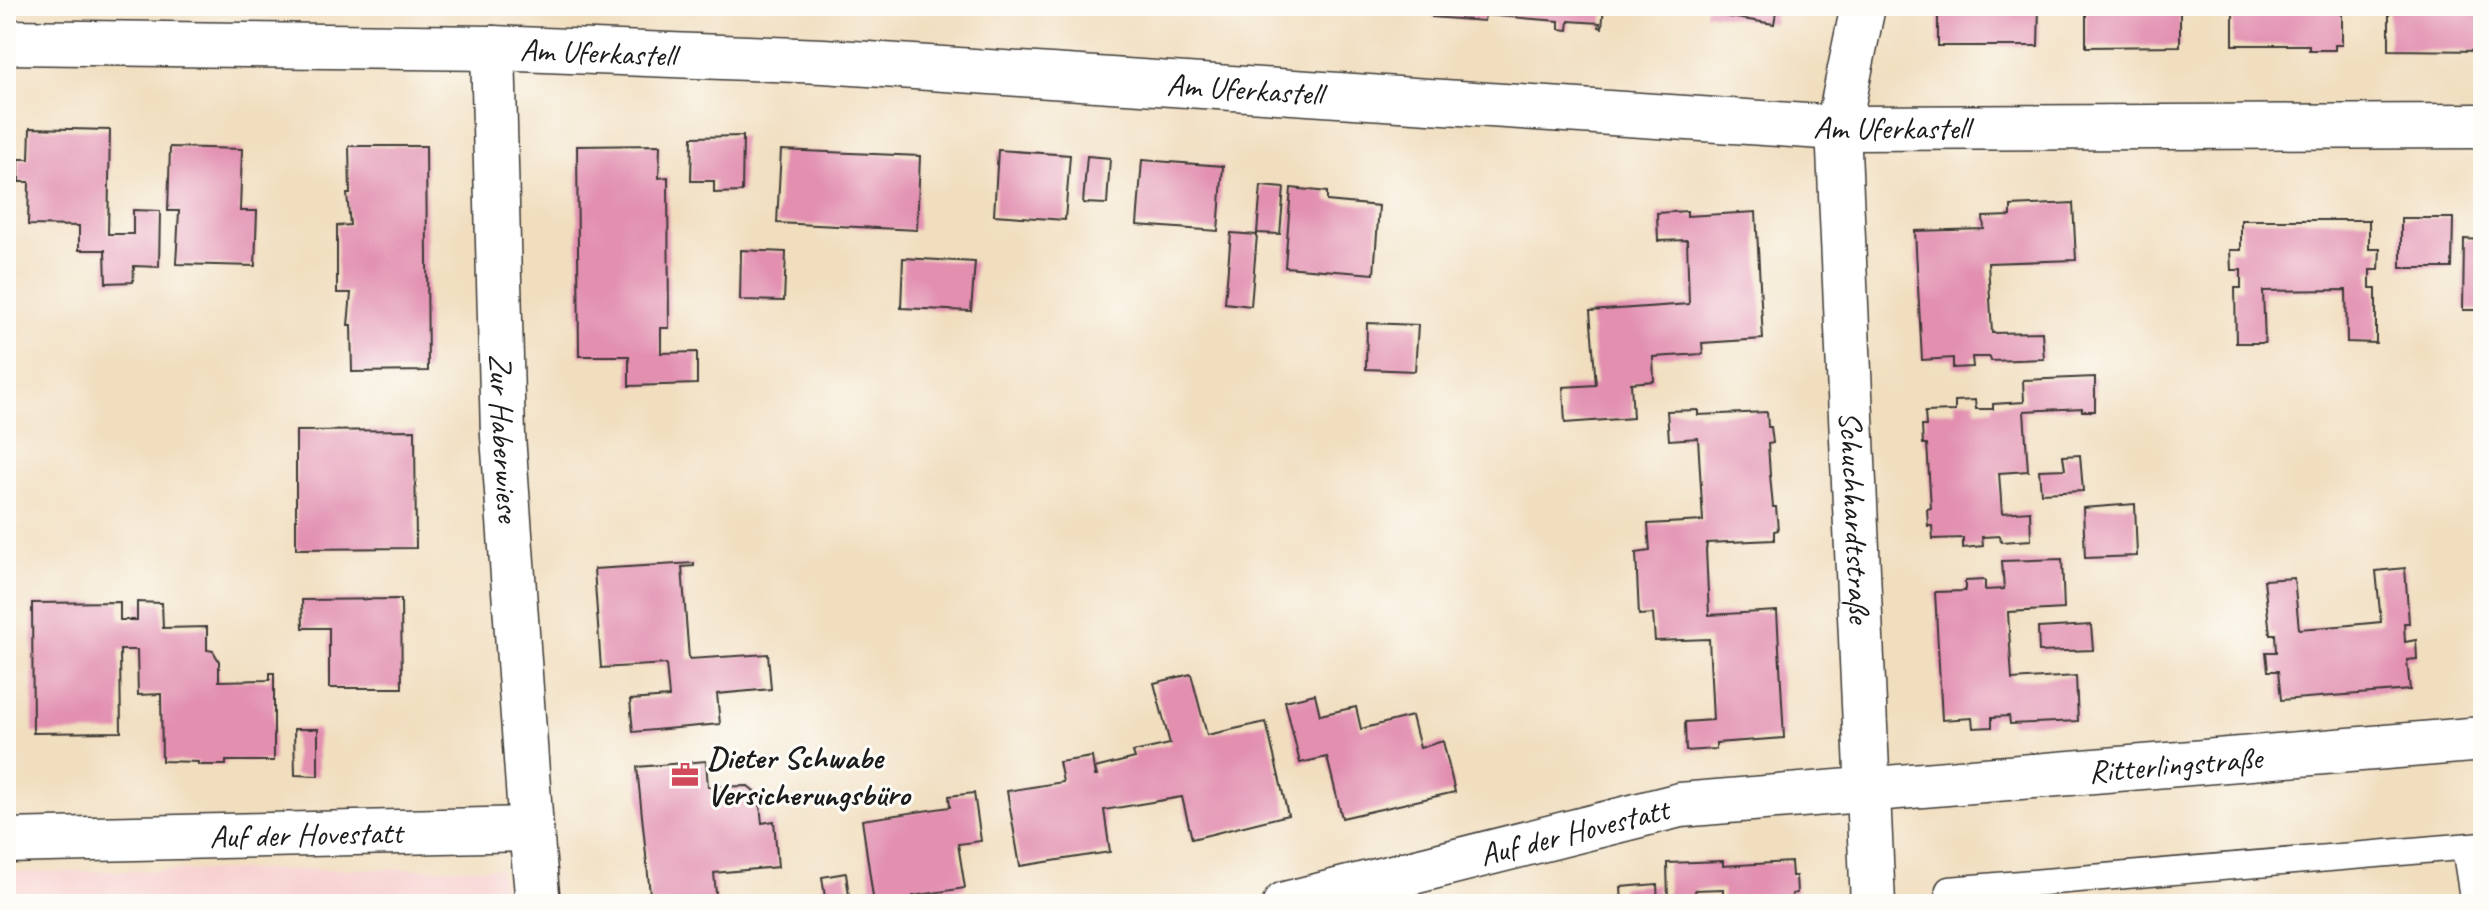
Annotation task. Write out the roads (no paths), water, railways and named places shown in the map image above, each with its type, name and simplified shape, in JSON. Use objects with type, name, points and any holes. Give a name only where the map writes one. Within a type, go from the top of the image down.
[{"type":"street","name":"Schuchhardtstraße","points":[[1863,6],[1838,128],[1873,904]]},
{"type":"street","name":"Am Uferkastell","points":[[6,42],[493,48],[823,61],[1838,128],[2483,126]]},
{"type":"street","name":"Zur Haberwiese","points":[[493,48],[503,436],[531,829]]},
{"type":"street","name":"Ritterlingstraße","points":[[1867,788],[2483,739]]},
{"type":"street","name":"Auf der Hovestatt","points":[[1285,904],[1680,805],[1867,788]]},
{"type":"street","name":"Auf der Hovestatt","points":[[6,841],[531,829]]},
{"type":"street","points":[[531,829],[538,904]]},
{"type":"lane","points":[[1950,904],[1949,890],[2474,846],[2474,904]]},
{"type":"place","name":"Dieter Schwabe Versicherungsbüro","points":[[685,775]]}]
